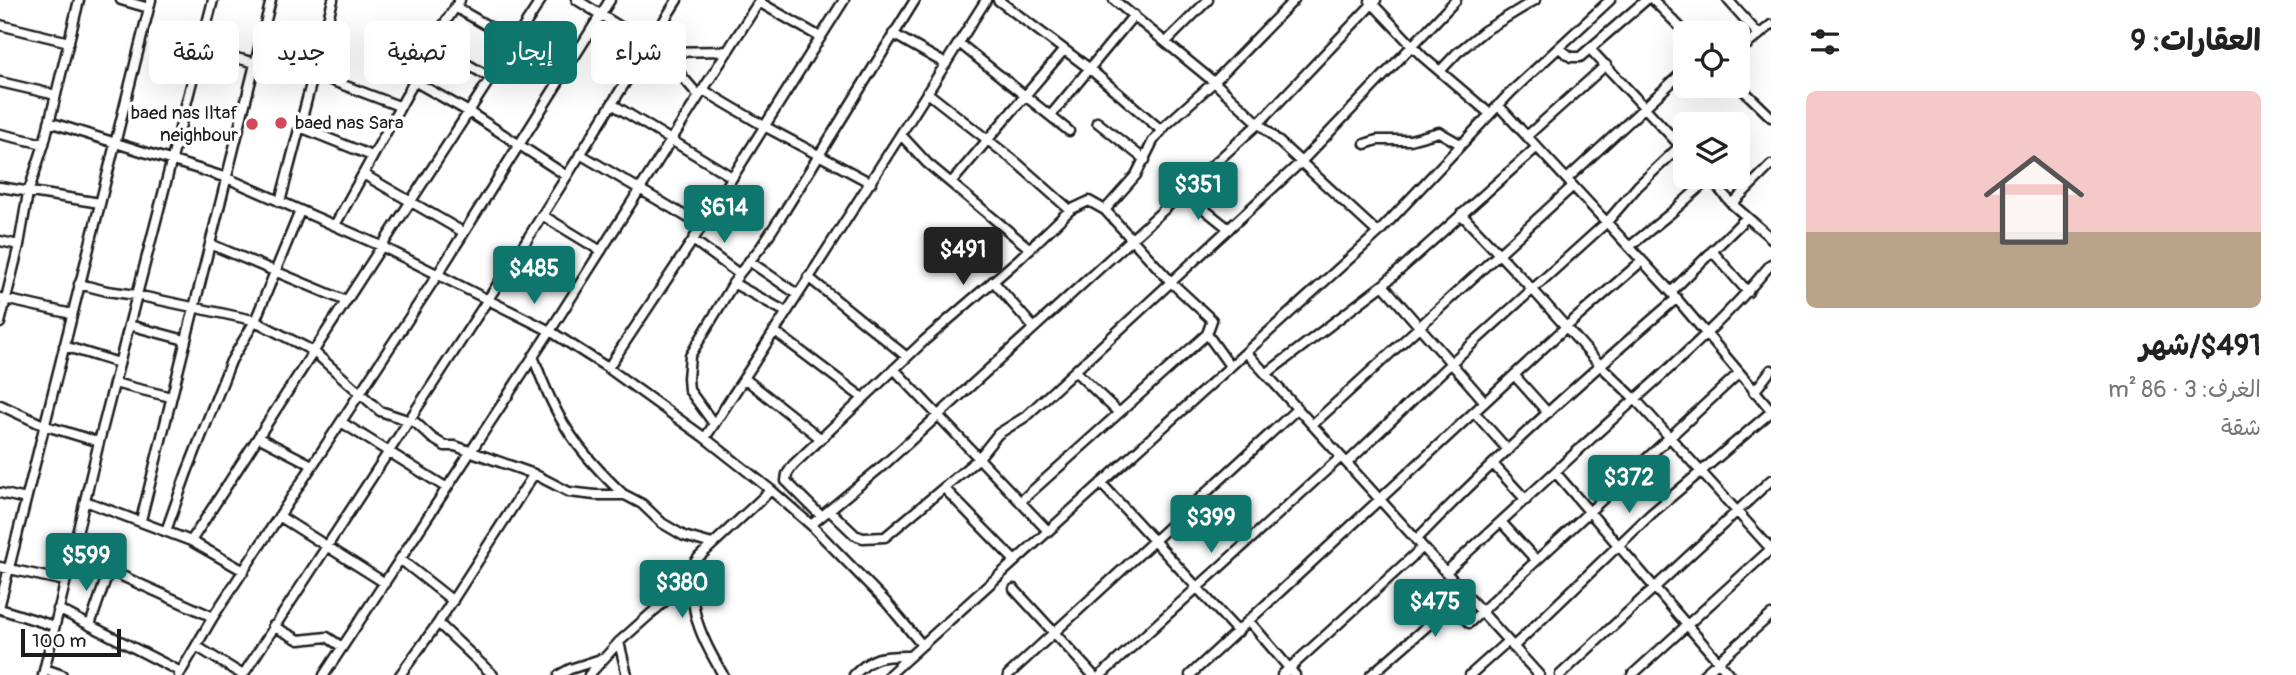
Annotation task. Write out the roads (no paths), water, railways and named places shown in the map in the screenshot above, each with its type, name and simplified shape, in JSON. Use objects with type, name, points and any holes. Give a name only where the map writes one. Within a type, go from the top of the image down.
[{"type":"street","points":[[0,323],[3,299],[19,245],[28,192],[44,144],[79,0]]},
{"type":"street","points":[[54,626],[0,606],[4,568],[26,499],[150,4],[121,0]]},
{"type":"street","points":[[207,21],[213,0]]},
{"type":"street","points":[[266,21],[271,0]]},
{"type":"street","points":[[328,21],[333,0]]},
{"type":"street","points":[[527,21],[541,0]]},
{"type":"street","points":[[577,0],[611,21]]},
{"type":"street","points":[[58,609],[180,673],[213,617],[438,274],[610,0]]},
{"type":"street","points":[[664,21],[677,0]]},
{"type":"street","points":[[608,368],[702,226],[844,0]]},
{"type":"street","points":[[714,424],[689,390],[690,356],[739,274],[784,212],[915,0]]},
{"type":"street","points":[[705,438],[929,94],[986,0]]},
{"type":"street","points":[[998,0],[1090,69],[1161,130]]},
{"type":"street","points":[[1114,0],[1214,82],[1378,233]]},
{"type":"street","points":[[1166,42],[1208,0]]},
{"type":"street","points":[[1105,210],[1136,175],[1161,130],[1214,82],[1294,0]]},
{"type":"street","points":[[829,510],[855,535],[863,538],[885,537],[978,459],[998,434],[1024,417],[1301,162],[1456,0]]},
{"type":"street","points":[[1440,71],[1484,31],[1535,0]]},
{"type":"street","points":[[889,675],[1378,233],[1498,105],[1610,0]]},
{"type":"street","points":[[1559,48],[1576,59],[1646,0]]},
{"type":"street","points":[[1653,0],[1674,21]]},
{"type":"street","points":[[1728,0],[1759,35]]},
{"type":"street","points":[[324,675],[550,331],[760,1],[820,37]]},
{"type":"street","points":[[811,525],[937,416],[1259,123],[1372,1],[1412,46],[1490,114]]},
{"type":"street","points":[[447,21],[458,4],[484,21]]},
{"type":"street","points":[[1051,116],[1133,15]]},
{"type":"street","points":[[0,25],[69,42]]},
{"type":"street","points":[[1750,42],[1771,25]]},
{"type":"street","points":[[893,34],[946,64]]},
{"type":"street","points":[[959,43],[1069,131]]},
{"type":"street","points":[[1590,48],[1673,137]]},
{"type":"street","points":[[686,52],[728,51]]},
{"type":"street","points":[[951,183],[1063,51]]},
{"type":"street","points":[[1527,136],[1606,65]]},
{"type":"street","points":[[141,520],[253,75]]},
{"type":"street","points":[[1312,425],[1498,252],[1673,81]]},
{"type":"street","points":[[0,82],[55,95]]},
{"type":"street","points":[[686,83],[871,183]]},
{"type":"street","points":[[62,675],[44,672],[54,626],[191,84]]},
{"type":"street","points":[[280,202],[311,84]]},
{"type":"street","points":[[341,84],[399,106]]},
{"type":"street","points":[[335,225],[412,84]]},
{"type":"street","points":[[419,84],[469,112],[567,176]]},
{"type":"street","points":[[191,541],[487,84]]},
{"type":"street","points":[[196,646],[243,675],[625,84]]},
{"type":"street","points":[[929,94],[1070,210]]},
{"type":"street","points":[[1750,97],[1771,117]]},
{"type":"street","points":[[612,104],[732,177]]},
{"type":"street","points":[[1471,675],[1511,644],[1651,514],[1771,411],[1674,295],[1498,105]]},
{"type":"street","points":[[49,122],[227,178],[381,246],[550,331],[608,368],[771,490],[811,525],[887,603],[922,645]]},
{"type":"street","points":[[1097,122],[1145,160]]},
{"type":"street","points":[[300,127],[372,156]]},
{"type":"street","points":[[1365,144],[1377,140],[1410,140],[1439,132],[1460,144]]},
{"type":"street","points":[[0,134],[44,144]]},
{"type":"street","points":[[902,136],[927,163],[1031,249]]},
{"type":"street","points":[[1266,374],[1383,285],[1537,147]]},
{"type":"street","points":[[580,154],[702,226]]},
{"type":"street","points":[[1101,675],[1533,290],[1607,222],[1638,186],[1673,156]]},
{"type":"street","points":[[1732,204],[1771,165]]},
{"type":"street","points":[[362,174],[463,232]]},
{"type":"street","points":[[0,187],[100,203]]},
{"type":"street","points":[[1629,247],[1695,189]]},
{"type":"street","points":[[1719,189],[1732,204],[1771,238]]},
{"type":"street","points":[[1184,193],[1229,229]]},
{"type":"street","points":[[821,516],[786,479],[793,465],[907,357],[1031,249],[1070,210],[1089,201],[1105,210],[1172,283],[1212,320],[1207,334],[1021,501]]},
{"type":"street","points":[[166,530],[231,361],[255,321],[300,211]]},
{"type":"street","points":[[1461,214],[1771,549],[1632,675]]},
{"type":"street","points":[[542,215],[601,251]]},
{"type":"street","points":[[1416,540],[1674,295],[1712,251],[1747,217]]},
{"type":"street","points":[[693,240],[739,274]]},
{"type":"street","points":[[0,241],[19,245]]},
{"type":"street","points":[[210,244],[346,300]]},
{"type":"street","points":[[1712,251],[1748,292]]},
{"type":"street","points":[[749,261],[797,293]]},
{"type":"street","points":[[1190,675],[1566,327],[1642,261]]},
{"type":"street","points":[[1446,572],[1706,336],[1771,264]]},
{"type":"street","points":[[808,277],[907,357]]},
{"type":"street","points":[[993,281],[1034,328]]},
{"type":"street","points":[[79,284],[255,321],[313,351],[380,411],[416,424],[445,446],[455,446],[534,474],[569,492],[625,495]]},
{"type":"street","points":[[733,284],[786,312]]},
{"type":"street","points":[[1383,285],[1485,402]]},
{"type":"street","points":[[3,299],[72,314]]},
{"type":"street","points":[[129,325],[185,340]]},
{"type":"street","points":[[774,331],[863,398]]},
{"type":"street","points":[[1207,334],[1230,366]]},
{"type":"street","points":[[64,346],[119,363]]},
{"type":"street","points":[[1246,352],[1539,675]]},
{"type":"street","points":[[533,356],[548,397],[563,425],[585,454],[625,495],[642,504],[662,523],[684,536],[712,544]]},
{"type":"street","points":[[894,369],[1048,531]]},
{"type":"street","points":[[1754,392],[1771,370]]},
{"type":"street","points":[[1075,371],[1119,413]]},
{"type":"street","points":[[1371,675],[1449,607],[1454,607],[1469,623],[1738,374]]},
{"type":"street","points":[[1514,375],[1548,413]]},
{"type":"street","points":[[744,379],[820,438]]},
{"type":"street","points":[[114,383],[171,397]]},
{"type":"street","points":[[0,405],[43,425],[99,442]]},
{"type":"street","points":[[1008,675],[1297,408]]},
{"type":"street","points":[[1474,412],[1508,450]]},
{"type":"street","points":[[341,422],[447,488]]},
{"type":"street","points":[[258,437],[313,465]]},
{"type":"street","points":[[1493,464],[1526,499]]},
{"type":"street","points":[[1555,472],[1730,675]]},
{"type":"street","points":[[400,675],[453,601],[534,474]]},
{"type":"street","points":[[1559,675],[1771,480]]},
{"type":"street","points":[[1101,483],[1238,632]]},
{"type":"street","points":[[944,488],[1015,561]]},
{"type":"street","points":[[589,675],[619,642],[664,602],[699,557],[771,490]]},
{"type":"street","points":[[0,493],[26,499]]},
{"type":"street","points":[[85,501],[191,541],[244,571]]},
{"type":"street","points":[[279,516],[385,583]]},
{"type":"street","points":[[1502,523],[1536,560]]},
{"type":"street","points":[[1249,621],[1289,673],[1423,547]]},
{"type":"street","points":[[73,554],[213,617]]},
{"type":"street","points":[[699,557],[692,579],[691,601],[703,636],[723,675]]},
{"type":"street","points":[[400,559],[453,601]]},
{"type":"street","points":[[4,568],[65,581]]},
{"type":"street","points":[[90,625],[109,570]]},
{"type":"street","points":[[1014,589],[1093,675]]},
{"type":"street","points":[[1703,675],[1771,615]]},
{"type":"street","points":[[438,623],[494,675]]},
{"type":"street","points":[[273,626],[299,640],[327,637],[342,647]]},
{"type":"street","points":[[619,642],[627,675]]},
{"type":"street","points":[[854,675],[864,665],[880,656],[910,656]]},
{"type":"street","points":[[559,675],[604,658]]},
{"type":"place","name":"baed nas Sara","points":[[281,123]]},
{"type":"place","name":"baed nas Iltaf neighbour","points":[[252,124]]}]
